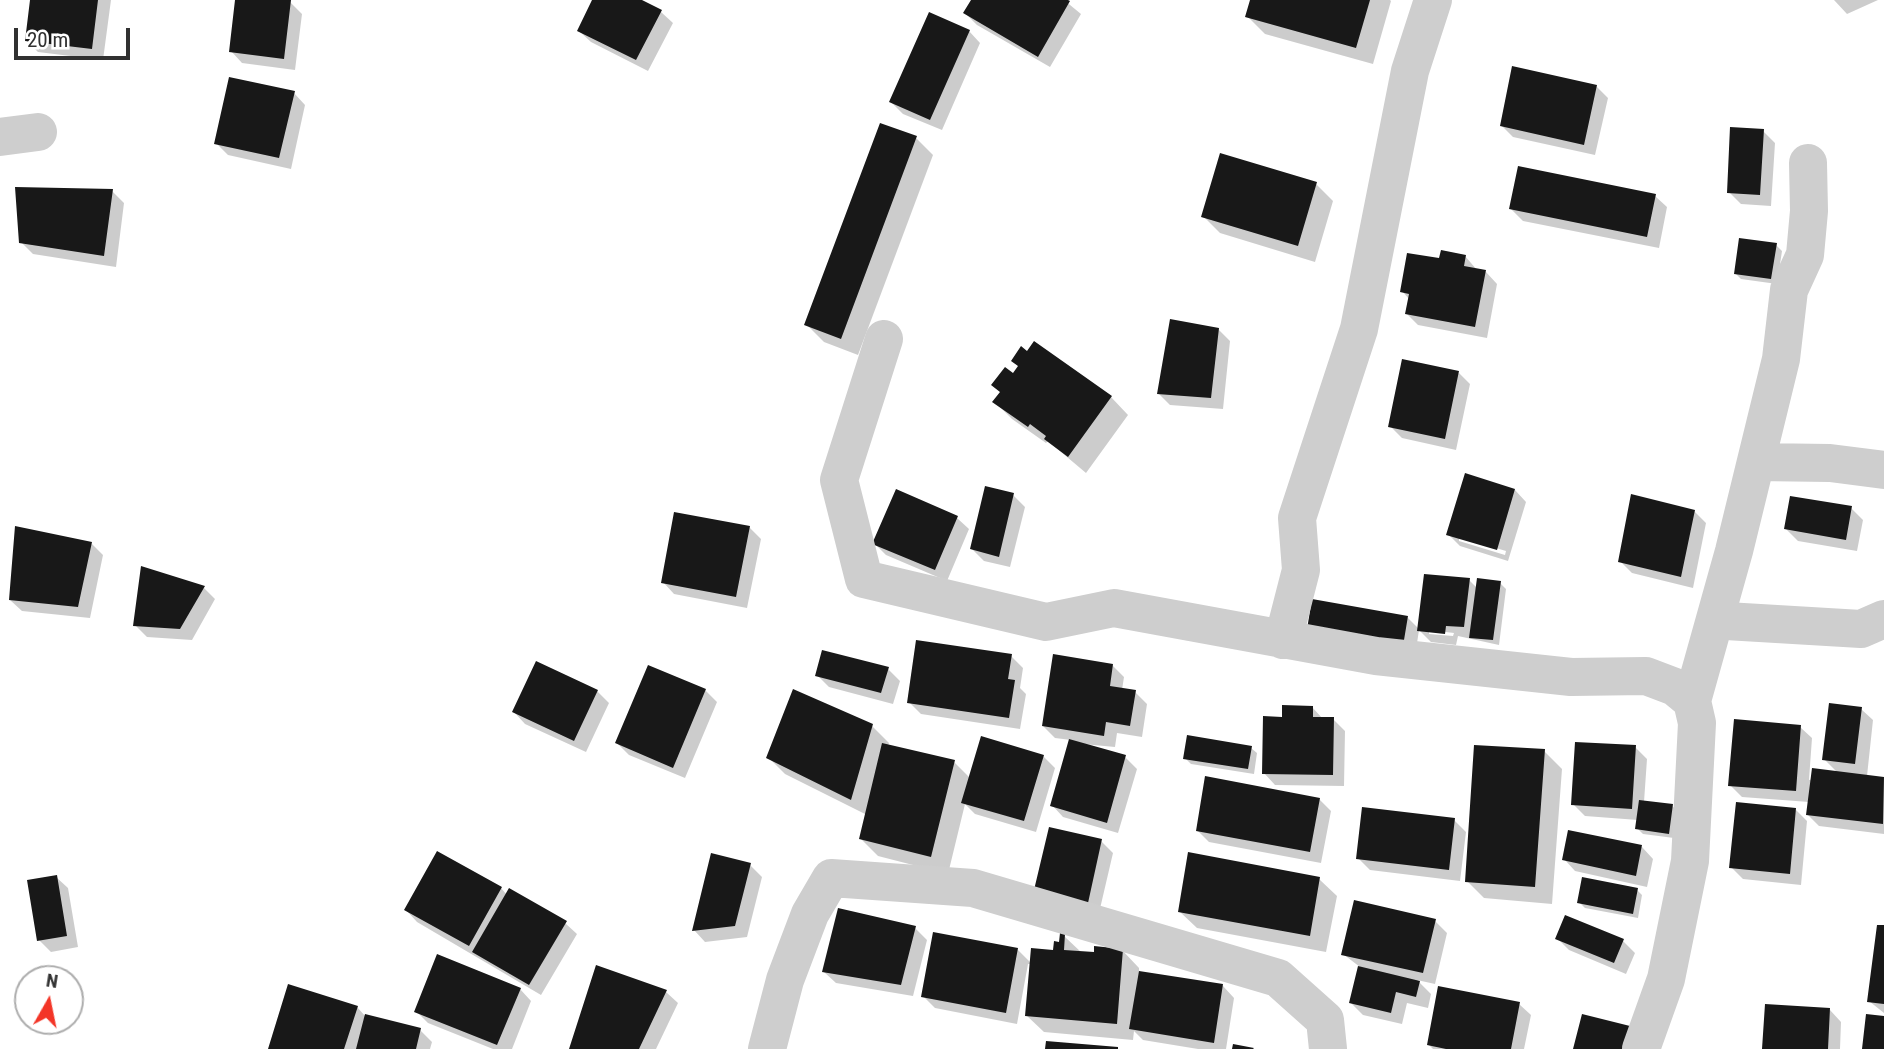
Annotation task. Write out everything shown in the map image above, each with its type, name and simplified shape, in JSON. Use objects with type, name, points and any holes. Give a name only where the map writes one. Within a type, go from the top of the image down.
[{"type":"street","points":[[1283,640],[1301,570],[1297,518],[1359,329],[1410,71],[1433,0]]},
{"type":"street","points":[[0,137],[38,132]]},
{"type":"street","points":[[1641,1049],[1666,979],[1690,861],[1697,723],[1692,701],[1781,359],[1789,290],[1805,255],[1809,211],[1808,163]]},
{"type":"street","points":[[884,339],[839,480],[864,579],[1046,622],[1114,608],[1376,656],[1571,677],[1646,676],[1675,687],[1692,701]]},
{"type":"street","points":[[1756,462],[1830,463],[1884,470]]},
{"type":"street","points":[[1726,621],[1861,629],[1884,619]]},
{"type":"street","points":[[766,1049],[785,980],[810,914],[831,878],[973,888],[1278,978],[1325,1020],[1328,1049]]},
{"type":"building","points":[[30,0],[98,0],[92,49],[25,41]]},
{"type":"building","points":[[235,0],[291,0],[284,59],[229,52]]},
{"type":"building","points":[[592,0],[642,0],[662,10],[636,60],[577,31]]},
{"type":"building","points":[[971,0],[1070,1],[1038,57],[963,13]]},
{"type":"building","points":[[1250,0],[1370,0],[1356,48],[1245,17]]},
{"type":"building","points":[[929,12],[970,30],[930,120],[889,102]]},
{"type":"building","points":[[1512,66],[1597,85],[1584,145],[1500,126]]},
{"type":"building","points":[[229,77],[295,91],[279,158],[214,144]]},
{"type":"building","points":[[880,123],[917,136],[841,339],[804,325]]},
{"type":"building","points":[[1730,127],[1764,129],[1760,195],[1727,193]]},
{"type":"building","points":[[1220,153],[1317,182],[1298,246],[1201,217]]},
{"type":"building","points":[[1518,166],[1656,194],[1647,237],[1509,209]]},
{"type":"building","points":[[15,187],[113,189],[104,256],[19,243]]},
{"type":"building","points":[[1739,238],[1777,243],[1771,279],[1734,274]]},
{"type":"building","points":[[1441,250],[1466,255],[1464,266],[1486,270],[1475,327],[1405,314],[1409,294],[1400,292],[1407,253],[1439,258]]},
{"type":"building","points":[[1170,319],[1219,328],[1211,398],[1157,394]]},
{"type":"building","points":[[1034,341],[1112,396],[1068,457],[1044,439],[1046,436],[1030,424],[1028,427],[992,402],[1000,392],[991,385],[1005,367],[1013,373],[1018,366],[1011,361],[1021,346],[1027,351]]},
{"type":"building","points":[[1402,359],[1459,371],[1445,439],[1388,427]]},
{"type":"building","points":[[1465,473],[1515,489],[1497,550],[1446,535]]},
{"type":"building","points":[[985,486],[1014,493],[999,557],[970,549]]},
{"type":"building","points":[[896,489],[958,516],[935,570],[872,544]]},
{"type":"building","points":[[1631,494],[1695,510],[1681,577],[1618,562]]},
{"type":"building","points":[[1790,496],[1852,506],[1846,540],[1784,529]]},
{"type":"building","points":[[674,512],[750,526],[736,597],[661,583]]},
{"type":"building","points":[[15,526],[92,542],[78,607],[9,600]]},
{"type":"building","points":[[141,566],[205,586],[180,629],[133,626]]},
{"type":"building","points":[[1424,574],[1470,578],[1464,627],[1446,626],[1445,634],[1417,631]]},
{"type":"building","points":[[1477,578],[1501,581],[1493,640],[1469,638]]},
{"type":"building","points":[[1312,599],[1408,616],[1402,652],[1306,635]]},
{"type":"building","points":[[916,640],[1012,654],[1008,679],[1015,680],[1009,718],[907,703]]},
{"type":"building","points":[[822,650],[889,667],[881,693],[815,676]]},
{"type":"building","points":[[1053,654],[1113,664],[1110,686],[1136,690],[1130,726],[1106,722],[1104,736],[1042,726]]},
{"type":"building","points":[[536,661],[598,690],[574,741],[512,712]]},
{"type":"building","points":[[648,665],[706,689],[673,768],[615,743]]},
{"type":"building","points":[[793,689],[873,724],[851,800],[766,758]]},
{"type":"building","points":[[1829,703],[1862,707],[1855,764],[1822,760]]},
{"type":"building","points":[[1282,705],[1313,706],[1313,717],[1334,717],[1333,775],[1262,774],[1263,716],[1282,717]]},
{"type":"building","points":[[1734,719],[1801,725],[1796,791],[1728,786]]},
{"type":"building","points":[[1187,735],[1252,746],[1248,769],[1183,759]]},
{"type":"building","points":[[981,736],[1044,755],[1024,821],[961,803]]},
{"type":"building","points":[[1069,739],[1126,755],[1107,823],[1050,806]]},
{"type":"building","points":[[1575,742],[1636,745],[1632,809],[1571,805]]},
{"type":"building","points":[[882,743],[955,760],[931,857],[859,839]]},
{"type":"building","points":[[1474,745],[1545,749],[1535,887],[1465,882]]},
{"type":"building","points":[[1812,768],[1884,777],[1883,824],[1806,815]]},
{"type":"building","points":[[1205,776],[1320,798],[1310,852],[1196,831]]},
{"type":"building","points":[[1639,800],[1673,804],[1669,834],[1635,829]]},
{"type":"building","points":[[1736,802],[1796,808],[1790,874],[1729,868]]},
{"type":"building","points":[[1362,807],[1455,818],[1449,870],[1356,859]]},
{"type":"building","points":[[1049,827],[1102,839],[1088,903],[1034,890]]},
{"type":"building","points":[[1568,830],[1642,845],[1636,876],[1562,860]]},
{"type":"building","points":[[437,851],[502,887],[469,946],[404,910]]},
{"type":"building","points":[[1188,852],[1320,877],[1310,936],[1178,912]]},
{"type":"building","points":[[711,853],[751,863],[735,926],[692,931]]},
{"type":"building","points":[[57,875],[67,936],[37,941],[27,880]]},
{"type":"building","points":[[1582,877],[1638,888],[1633,914],[1577,903]]},
{"type":"building","points":[[509,888],[567,921],[529,985],[472,952]]},
{"type":"building","points":[[1354,900],[1436,919],[1423,973],[1341,955]]},
{"type":"building","points":[[838,908],[916,926],[901,985],[822,972]]},
{"type":"building","points":[[1565,915],[1624,939],[1614,963],[1555,939]]},
{"type":"building","points":[[1877,925],[1884,925],[1884,1004],[1867,1002]]},
{"type":"building","points":[[933,932],[1018,948],[1006,1013],[921,997]]},
{"type":"building","points":[[1060,933],[1065,934],[1064,950],[1094,952],[1094,946],[1123,949],[1117,1024],[1025,1016],[1031,948],[1053,950],[1054,941],[1059,942]]},
{"type":"building","points":[[437,954],[521,988],[497,1045],[414,1012]]},
{"type":"building","points":[[596,965],[667,990],[639,1049],[569,1049]]},
{"type":"building","points":[[1358,966],[1420,981],[1416,997],[1396,992],[1391,1013],[1349,1003]]},
{"type":"building","points":[[1139,971],[1223,984],[1214,1043],[1129,1029]]},
{"type":"building","points":[[288,984],[358,1006],[344,1049],[268,1049]]},
{"type":"building","points":[[1438,986],[1520,1002],[1511,1049],[1446,1049],[1427,1045]]},
{"type":"building","points":[[1765,1004],[1830,1008],[1828,1049],[1762,1049]]},
{"type":"building","points":[[365,1014],[421,1028],[416,1049],[356,1049]]},
{"type":"building","points":[[1582,1014],[1634,1027],[1629,1049],[1573,1049]]},
{"type":"building","points":[[1866,1014],[1884,1016],[1884,1049],[1862,1049]]},
{"type":"building","points":[[1046,1041],[1118,1047],[1118,1049],[1045,1049]]},
{"type":"building","points":[[1233,1044],[1254,1048],[1232,1049]]}]
